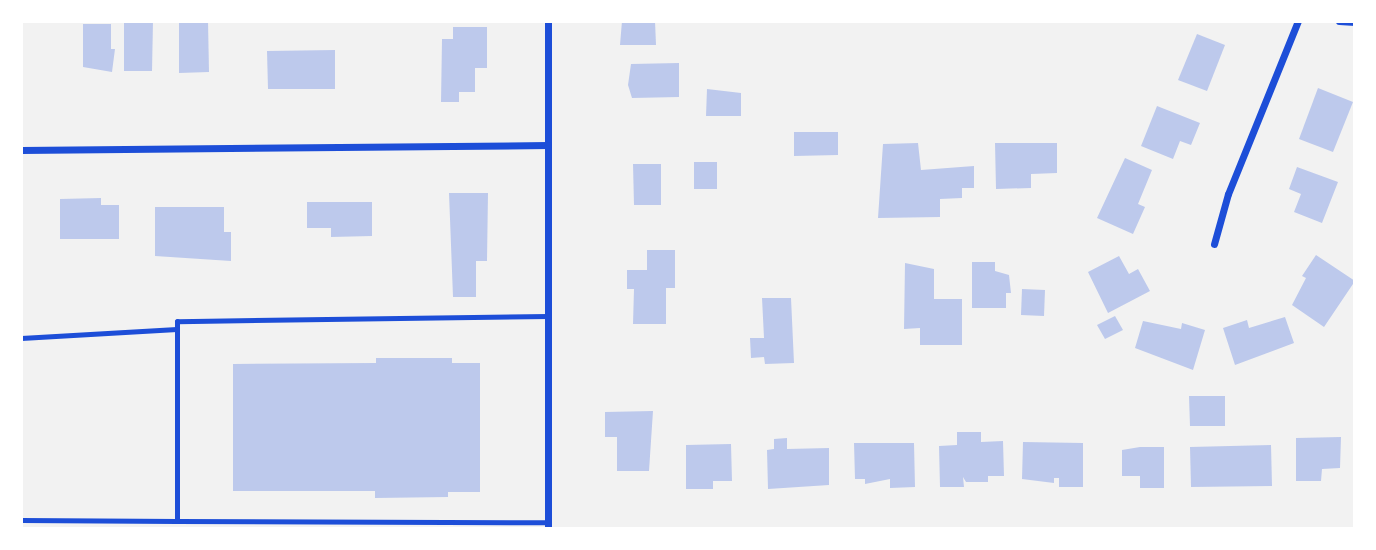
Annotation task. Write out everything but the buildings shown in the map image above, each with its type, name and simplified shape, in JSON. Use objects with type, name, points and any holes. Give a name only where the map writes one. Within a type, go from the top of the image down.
[{"type":"street","points":[[548,21],[548,526]]},
{"type":"street","points":[[1214,244],[1228,194],[1297,21]]},
{"type":"street","points":[[1339,21],[1355,22]]},
{"type":"street","points":[[21,150],[548,145]]},
{"type":"lane","points":[[177,521],[177,321],[548,316]]},
{"type":"lane","points":[[21,338],[177,329]]},
{"type":"lane","points":[[21,520],[548,526]]}]
